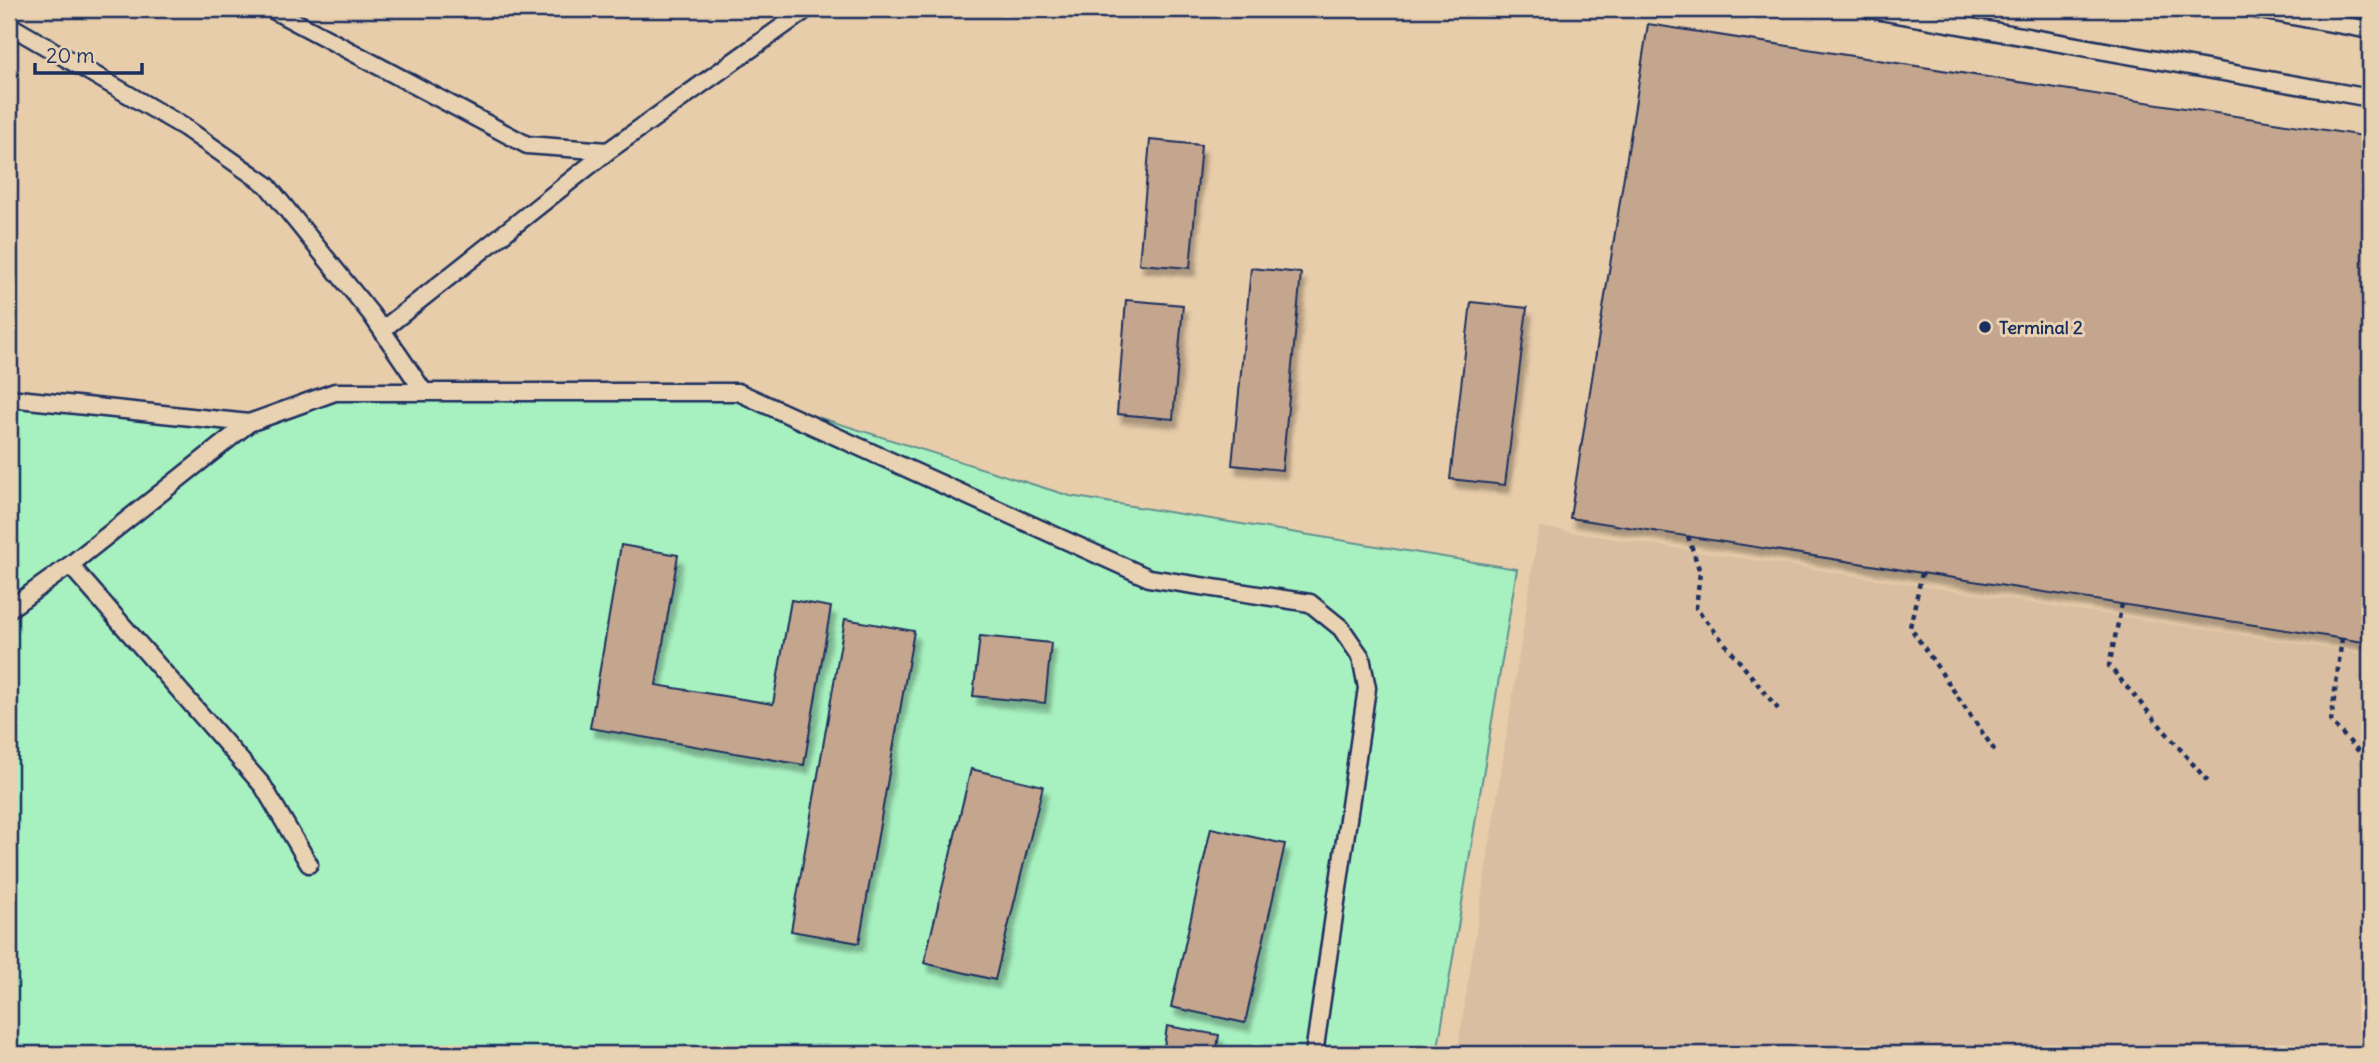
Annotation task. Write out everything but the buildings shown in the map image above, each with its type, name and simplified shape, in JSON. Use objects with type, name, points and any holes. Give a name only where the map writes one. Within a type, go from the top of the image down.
[{"type":"lane","points":[[271,9],[527,145],[608,151]]},
{"type":"lane","points":[[382,330],[608,151],[807,9]]},
{"type":"lane","points":[[1869,9],[2370,98]]},
{"type":"lane","points":[[2255,9],[2370,30]]},
{"type":"lane","points":[[9,25],[184,127],[267,185],[382,330],[424,392]]},
{"type":"lane","points":[[9,610],[249,423],[335,392],[738,392],[1149,578],[1310,603],[1340,628],[1361,657],[1367,688],[1314,1054]]},
{"type":"lane","points":[[9,398],[249,423]]},
{"type":"lane","points":[[70,565],[263,786],[309,864]]},
{"type":"path","points":[[1688,536],[1700,572],[1696,608],[1778,709]]},
{"type":"path","points":[[1922,573],[1910,627],[1994,751]]},
{"type":"path","points":[[2122,604],[2109,666],[2210,784]]},
{"type":"path","points":[[2342,638],[2331,722],[2370,763]]},
{"type":"shaded area","points":[[1539,527],[2370,655],[2370,1054],[1457,1054]]},
{"type":"green space","points":[[335,392],[738,392],[1070,496],[1517,569],[1437,1054],[9,1054],[9,398],[249,423]]},
{"type":"place","name":"Terminal 2","points":[[1985,327]]}]
